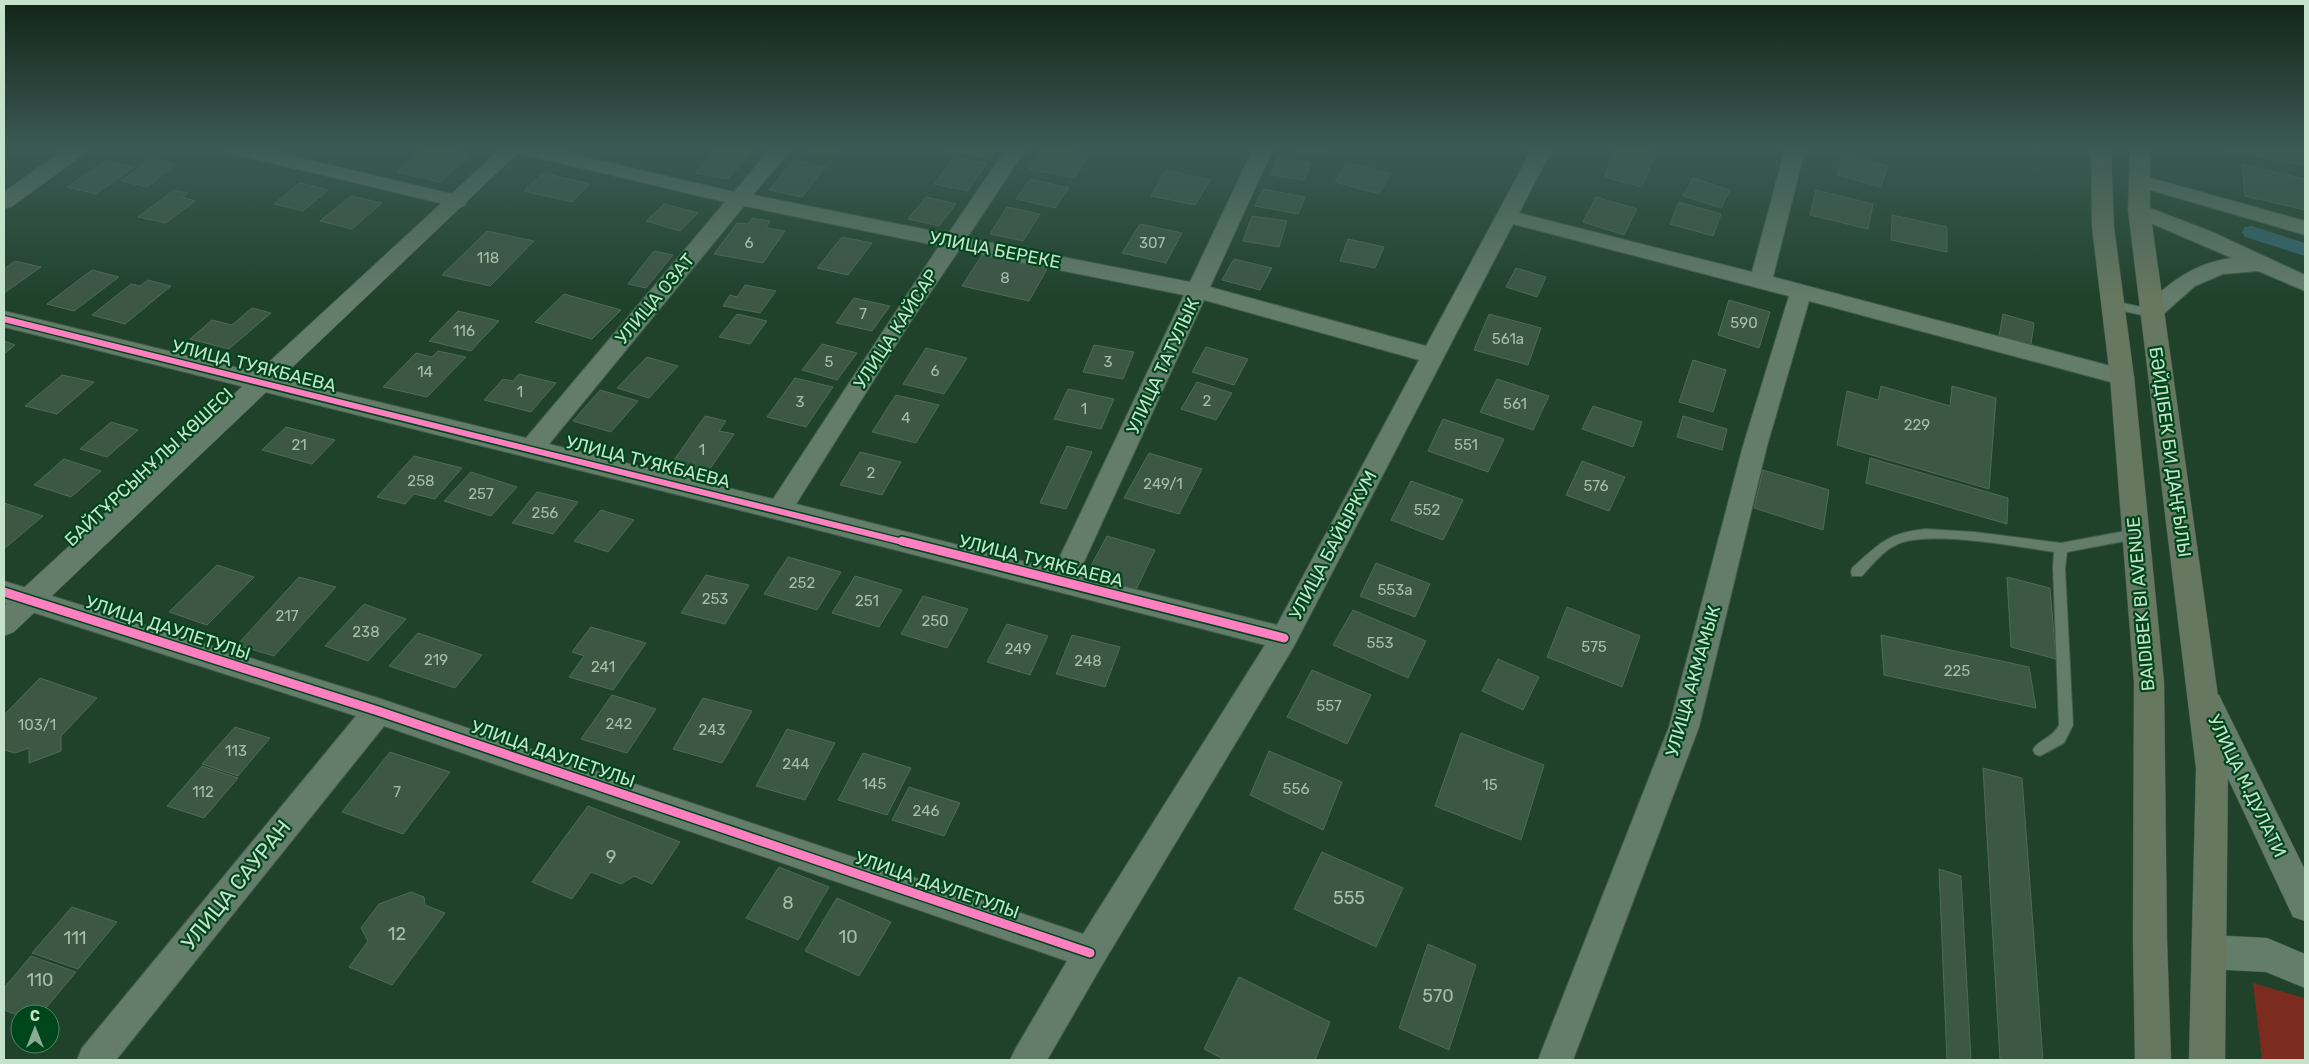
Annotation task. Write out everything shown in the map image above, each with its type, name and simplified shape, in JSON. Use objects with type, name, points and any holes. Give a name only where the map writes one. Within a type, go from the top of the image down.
[{"type":"main road","name":"БАЙТҰРСЫНҰЛЫ КӨШЕСІ","points":[[4,624],[16,596],[262,383],[459,199]]},
{"type":"main road","name":"BAIDIBEK BI AVENUE","points":[[2102,199],[2103,227],[2122,377],[2149,682],[2150,940],[2153,1060]]},
{"type":"main road","name":"БӘЙДІБЕК БИ ДАҢҒЫЛЫ","points":[[2139,199],[2138,210],[2151,312],[2212,768],[2209,952]]},
{"type":"main road","name":"УЛИЦА М.ДУЛАТИ","points":[[2202,694],[2305,906]]},
{"type":"main road","points":[[2207,1060],[2209,952],[2267,955],[2305,971]]},
{"type":"street","points":[[447,199],[457,201]]},
{"type":"street","name":"УЛИЦА БЕРЕКЕ","points":[[739,199],[1198,291],[1433,356]]},
{"type":"street","name":"УЛИЦА ОЗАТ","points":[[530,450],[739,199]]},
{"type":"street","name":"УЛИЦА КАЙСАР","points":[[779,510],[904,316],[983,199]]},
{"type":"street","name":"УЛИЦА ТАТУЛЫК","points":[[1061,582],[1240,199]]},
{"type":"street","name":"УЛИЦА БАЙЫРКУМ","points":[[1028,1060],[1090,953],[1284,638],[1516,199]]},
{"type":"street","points":[[1761,281],[1782,199]]},
{"type":"street","points":[[2202,199],[2305,228]]},
{"type":"street","points":[[2138,210],[2305,284]]},
{"type":"street","points":[[1507,216],[2122,377]]},
{"type":"street","points":[[2151,312],[2179,286],[2208,269],[2229,264],[2263,264]]},
{"type":"street","name":"УЛИЦА АКМАМЫК","points":[[1556,1060],[1684,728],[1756,446],[1801,292]]},
{"type":"street","name":"УЛИЦА ТУЯКБАЕВА","points":[[4,318],[530,450],[779,510],[1284,638]]},
{"type":"street","name":"УЛИЦА ДАУЛЕТУЛЫ","points":[[16,596],[378,711],[1090,953]]},
{"type":"street","name":"УЛИЦА САУРАН","points":[[94,1060],[378,711]]},
{"type":"lane","points":[[2113,305],[2151,312]]},
{"type":"lane","points":[[1856,572],[1892,541],[1909,536],[1946,535],[2061,548],[2136,534]]},
{"type":"lane","points":[[2040,750],[2059,739],[2066,725],[2059,568],[2061,548]]},
{"type":"shaded area","points":[[2253,983],[2304,998],[2305,1060],[2262,1060]]},
{"type":"building","points":[[162,199],[187,199],[195,201],[166,223],[138,217]]},
{"type":"building","points":[[281,199],[318,199],[303,211],[274,204]]},
{"type":"building","points":[[348,199],[363,199],[382,203],[352,229],[320,221]]},
{"type":"building","points":[[557,199],[575,199],[572,202]]},
{"type":"building","points":[[925,199],[956,204],[939,226],[908,219]]},
{"type":"building","points":[[1016,199],[1062,199],[1055,208]]},
{"type":"building","points":[[1164,199],[1199,199],[1195,205]]},
{"type":"building","points":[[1258,199],[1304,199],[1298,214],[1255,206]]},
{"type":"building","points":[[1595,199],[1602,199],[1637,209],[1624,235],[1583,222]]},
{"type":"building","points":[[1691,199],[1726,199],[1721,208]]},
{"type":"building","points":[[1814,199],[1851,199],[1873,204],[1868,229],[1810,215]]},
{"type":"building","points":[[2256,199],[2305,199],[2305,210]]},
{"type":"building","points":[[1679,202],[1721,214],[1713,236],[1670,224]]},
{"type":"building","points":[[664,204],[698,213],[680,231],[646,221]]},
{"type":"building","points":[[1007,207],[1040,214],[1023,241],[990,234]]},
{"type":"building","points":[[1892,215],[1947,227],[1947,252],[1891,240]]},
{"type":"building","points":[[1252,216],[1287,221],[1279,247],[1243,241]]},
{"type":"building","points":[[752,218],[770,221],[766,228],[785,231],[763,263],[714,254],[737,223],[748,224]]},
{"type":"building","points":[[1140,224],[1182,233],[1166,263],[1122,253]]},
{"type":"building","points":[[487,231],[534,241],[490,286],[442,275]]},
{"type":"building","points":[[842,237],[872,243],[848,275],[817,268]]},
{"type":"building","points":[[1348,239],[1384,247],[1375,268],[1340,261]]},
{"type":"building","points":[[654,251],[673,255],[646,288],[628,284]]},
{"type":"building","points":[[982,255],[1047,269],[1029,301],[962,286]]},
{"type":"building","points":[[1234,259],[1272,268],[1260,290],[1222,280]]},
{"type":"building","points":[[15,261],[41,267],[4,293],[4,269]]},
{"type":"building","points":[[1516,268],[1546,277],[1537,297],[1506,287]]},
{"type":"building","points":[[92,270],[119,277],[74,311],[47,304]]},
{"type":"building","points":[[148,280],[171,286],[125,324],[92,315],[131,284],[140,286]]},
{"type":"building","points":[[745,285],[776,291],[760,313],[723,306],[730,295],[737,297]]},
{"type":"building","points":[[564,294],[621,310],[592,339],[535,322]]},
{"type":"building","points":[[854,298],[890,306],[872,331],[836,323]]},
{"type":"building","points":[[1729,300],[1770,312],[1759,348],[1718,335]]},
{"type":"building","points":[[252,308],[271,313],[229,349],[190,339],[212,320],[232,325]]},
{"type":"building","points":[[458,311],[499,321],[471,351],[429,341]]},
{"type":"building","points":[[737,314],[767,321],[750,344],[719,337]]},
{"type":"building","points":[[1489,314],[1541,328],[1528,365],[1474,350]]},
{"type":"building","points":[[2003,314],[2034,323],[2030,351],[1998,341]]},
{"type":"building","points":[[4,341],[15,345],[4,354]]},
{"type":"building","points":[[822,344],[857,353],[837,380],[802,370]]},
{"type":"building","points":[[1094,345],[1134,352],[1123,379],[1083,372]]},
{"type":"building","points":[[1206,347],[1248,359],[1234,385],[1192,372]]},
{"type":"building","points":[[926,348],[967,358],[944,394],[903,384]]},
{"type":"building","points":[[438,351],[466,357],[427,397],[383,387],[416,353],[432,357]]},
{"type":"building","points":[[647,357],[678,366],[649,398],[617,388]]},
{"type":"building","points":[[1693,360],[1726,370],[1713,412],[1679,402]]},
{"type":"building","points":[[519,374],[556,383],[531,412],[484,400],[503,379],[513,381]]},
{"type":"building","points":[[62,375],[94,382],[57,414],[25,406]]},
{"type":"building","points":[[795,378],[833,387],[806,427],[767,417]]},
{"type":"building","points":[[1497,379],[1549,396],[1533,430],[1480,412]]},
{"type":"building","points":[[1197,382],[1232,393],[1216,420],[1181,409]]},
{"type":"building","points":[[1881,386],[1950,406],[1952,386],[1996,398],[1989,489],[1837,445],[1847,391],[1878,400]]},
{"type":"building","points":[[1068,389],[1114,399],[1101,429],[1054,419]]},
{"type":"building","points":[[600,390],[638,401],[611,432],[573,421]]},
{"type":"building","points":[[896,395],[939,405],[916,443],[872,432]]},
{"type":"building","points":[[1593,406],[1642,422],[1633,447],[1582,429]]},
{"type":"building","points":[[705,416],[726,421],[719,431],[734,434],[705,476],[669,467]]},
{"type":"building","points":[[1683,416],[1727,429],[1722,450],[1677,437]]},
{"type":"building","points":[[1443,419],[1504,439],[1488,472],[1428,451]]},
{"type":"building","points":[[111,422],[138,430],[107,457],[80,449]]},
{"type":"building","points":[[286,427],[335,440],[312,464],[262,450]]},
{"type":"building","points":[[1067,446],[1092,452],[1066,509],[1040,503]]},
{"type":"building","points":[[860,452],[901,462],[882,495],[840,485]]},
{"type":"building","points":[[1149,453],[1202,469],[1179,514],[1124,498]]},
{"type":"building","points":[[414,456],[462,468],[435,499],[414,494],[405,504],[377,497]]},
{"type":"building","points":[[1870,458],[2008,498],[2007,524],[1866,483]]},
{"type":"building","points":[[64,459],[101,471],[71,497],[34,485]]},
{"type":"building","points":[[1582,461],[1625,477],[1609,511],[1566,495]]},
{"type":"building","points":[[1763,470],[1829,490],[1823,530],[1754,508]]},
{"type":"building","points":[[471,472],[517,487],[491,516],[444,501]]},
{"type":"building","points":[[1411,481],[1463,500],[1443,540],[1391,520]]},
{"type":"building","points":[[537,492],[578,502],[553,534],[512,523]]},
{"type":"building","points":[[4,503],[43,516],[4,549]]},
{"type":"building","points":[[601,510],[634,520],[608,552],[574,541]]},
{"type":"building","points":[[1107,536],[1155,550],[1135,592],[1085,577]]},
{"type":"building","points":[[788,557],[841,572],[817,610],[764,594]]},
{"type":"building","points":[[1376,563],[1430,584],[1415,617],[1360,596]]},
{"type":"building","points":[[217,565],[254,577],[207,625],[169,612]]},
{"type":"building","points":[[706,575],[749,585],[725,624],[681,613]]},
{"type":"building","points":[[855,576],[902,590],[879,627],[832,613]]},
{"type":"building","points":[[299,577],[336,587],[274,656],[237,645]]},
{"type":"building","points":[[2007,577],[2050,588],[2056,659],[2011,647]]},
{"type":"building","points":[[923,596],[968,609],[947,648],[901,634]]},
{"type":"building","points":[[364,604],[406,619],[368,661],[325,646]]},
{"type":"building","points":[[1567,607],[1640,636],[1622,687],[1547,657]]},
{"type":"building","points":[[1353,610],[1426,641],[1408,678],[1333,645]]},
{"type":"building","points":[[1007,624],[1048,636],[1030,675],[987,662]]},
{"type":"building","points":[[591,627],[646,643],[613,690],[569,677],[584,656],[572,652]]},
{"type":"building","points":[[418,633],[482,655],[455,688],[389,666]]},
{"type":"building","points":[[1072,635],[1120,647],[1105,687],[1056,674]]},
{"type":"building","points":[[1881,635],[2029,667],[2036,708],[1884,675]]},
{"type":"building","points":[[1498,659],[1539,677],[1523,710],[1482,691]]},
{"type":"building","points":[[1312,670],[1371,695],[1347,744],[1287,717]]},
{"type":"building","points":[[40,678],[97,698],[61,736],[61,751],[29,763],[29,748],[15,753],[4,750],[4,715]]},
{"type":"building","points":[[612,695],[656,709],[627,753],[581,739]]},
{"type":"building","points":[[703,698],[752,711],[722,763],[673,749]]},
{"type":"building","points":[[235,727],[270,738],[238,776],[202,764]]},
{"type":"building","points":[[787,729],[835,743],[805,800],[756,786]]},
{"type":"building","points":[[1461,733],[1544,765],[1521,840],[1435,806]]},
{"type":"building","points":[[1269,751],[1342,782],[1323,830],[1250,795]]},
{"type":"building","points":[[390,752],[450,772],[403,834],[342,812]]},
{"type":"building","points":[[863,753],[911,768],[887,815],[838,800]]},
{"type":"building","points":[[202,766],[238,778],[204,818],[167,806]]},
{"type":"building","points":[[1983,768],[2022,778],[2043,1060],[2000,1060]]},
{"type":"building","points":[[909,787],[960,803],[944,836],[892,820]]},
{"type":"building","points":[[588,806],[680,842],[652,884],[634,876],[621,884],[591,872],[572,899],[532,882]]},
{"type":"building","points":[[1322,852],[1403,888],[1376,947],[1294,909]]},
{"type":"building","points":[[779,867],[829,887],[798,940],[746,918]]},
{"type":"building","points":[[1939,869],[1961,876],[1971,1060],[1947,1060]]},
{"type":"building","points":[[411,892],[424,897],[425,905],[445,913],[392,985],[349,967],[368,941],[361,928],[379,904]]},
{"type":"building","points":[[837,898],[891,922],[859,976],[805,951]]},
{"type":"building","points":[[72,907],[117,922],[78,969],[32,953]]},
{"type":"building","points":[[1428,944],[1476,965],[1449,1050],[1399,1028]]},
{"type":"building","points":[[31,956],[76,972],[49,1004],[10,1004],[10,1012],[4,1010],[4,988]]},
{"type":"building","points":[[1239,977],[1330,1022],[1315,1060],[1225,1060],[1204,1049]]},
{"type":"waterway","points":[[2252,232],[2305,250]]},
{"type":"cycle path","points":[[4,319],[779,510],[1284,638]]},
{"type":"cycle path","points":[[4,592],[378,711],[1090,953]]}]
